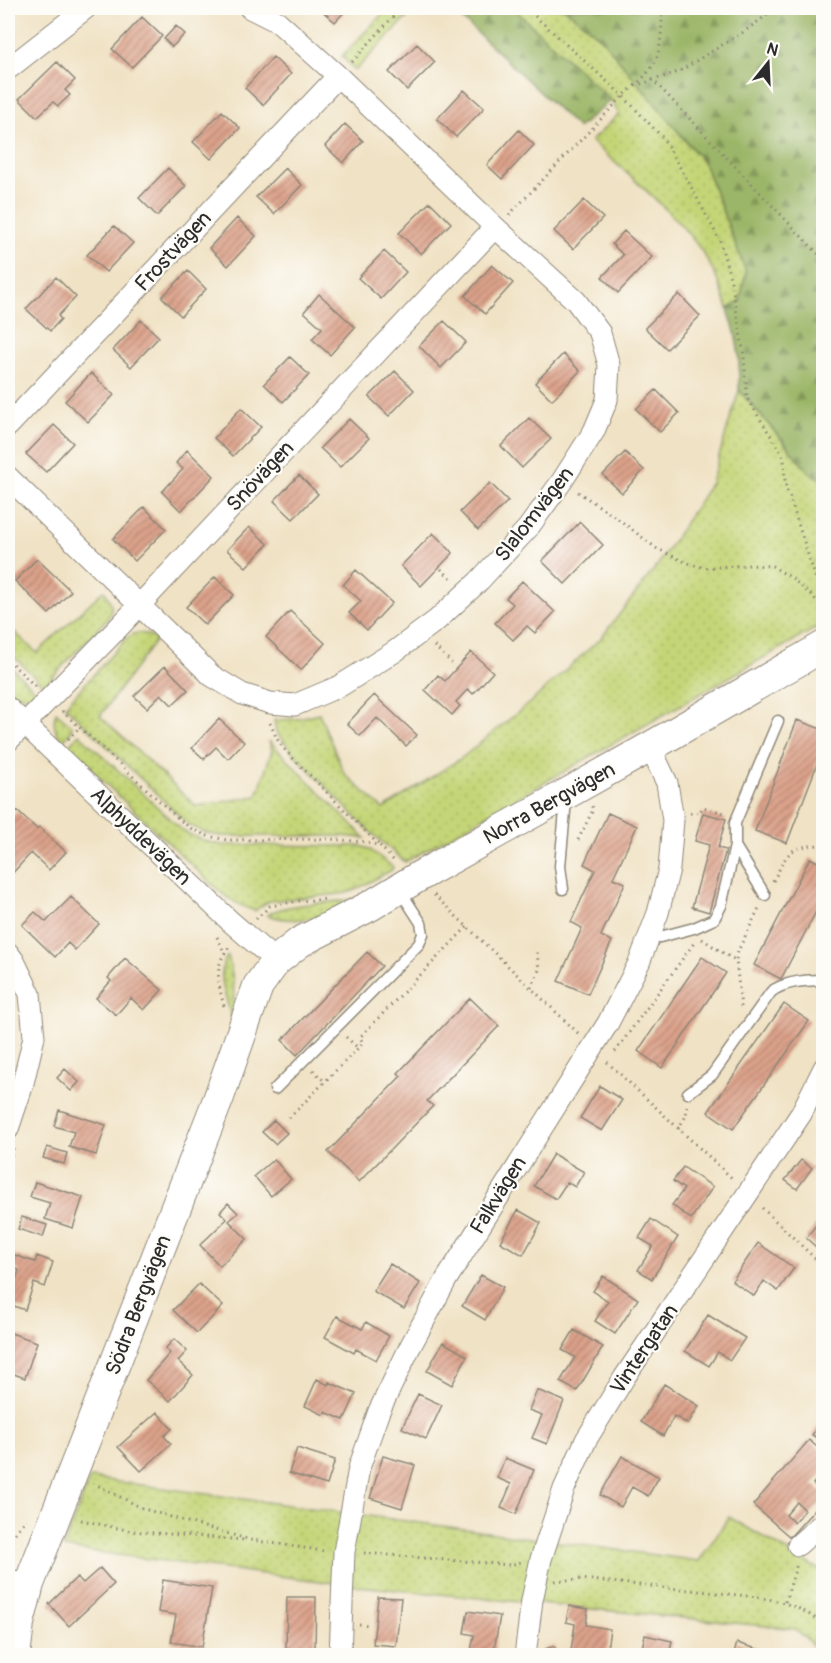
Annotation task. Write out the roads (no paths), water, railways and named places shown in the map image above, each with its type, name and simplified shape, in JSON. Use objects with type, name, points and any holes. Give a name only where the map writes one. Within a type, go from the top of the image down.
[{"type":"street","points":[[8,69],[86,8]]},
{"type":"street","name":"Slalomvägen","points":[[8,477],[212,676],[242,694],[270,703],[295,705],[340,686],[394,652],[437,620],[478,582],[528,528],[577,460],[594,431],[606,400],[609,365],[600,333],[576,301],[500,223],[342,72],[278,22],[250,8]]},
{"type":"street","name":"Frostvägen","points":[[8,426],[342,72]]},
{"type":"street","name":"Snövägen","points":[[8,741],[500,223]]},
{"type":"street","name":"Norra Bergvägen","points":[[276,961],[300,942],[370,906],[400,878],[578,796],[651,747],[822,652]]},
{"type":"street","name":"Alphyddevägen","points":[[8,708],[231,922],[276,961]]},
{"type":"street","name":"Falkvägen","points":[[340,1656],[344,1552],[359,1468],[379,1411],[446,1280],[608,1023],[639,963],[658,913],[669,869],[673,820],[667,783],[651,747]]},
{"type":"street","points":[[8,953],[30,994],[34,1037],[8,1129]]},
{"type":"street","name":"Södra Bergvägen","points":[[15,1656],[19,1623],[18,1582],[219,1097],[258,986],[276,961]]},
{"type":"street","name":"Vintergatan","points":[[525,1656],[531,1605],[541,1559],[564,1489],[586,1440],[624,1378],[801,1114],[824,1068]]},
{"type":"street","points":[[798,1545],[824,1522]]},
{"type":"lane","points":[[649,936],[660,937],[694,928],[714,919],[721,906],[735,846],[735,824],[778,721]]},
{"type":"lane","points":[[563,889],[560,866],[578,796]]},
{"type":"lane","points":[[735,846],[765,895]]},
{"type":"lane","points":[[275,1089],[419,944],[423,934],[421,923],[400,878]]},
{"type":"lane","points":[[688,1093],[712,1075],[775,988],[824,980]]}]
